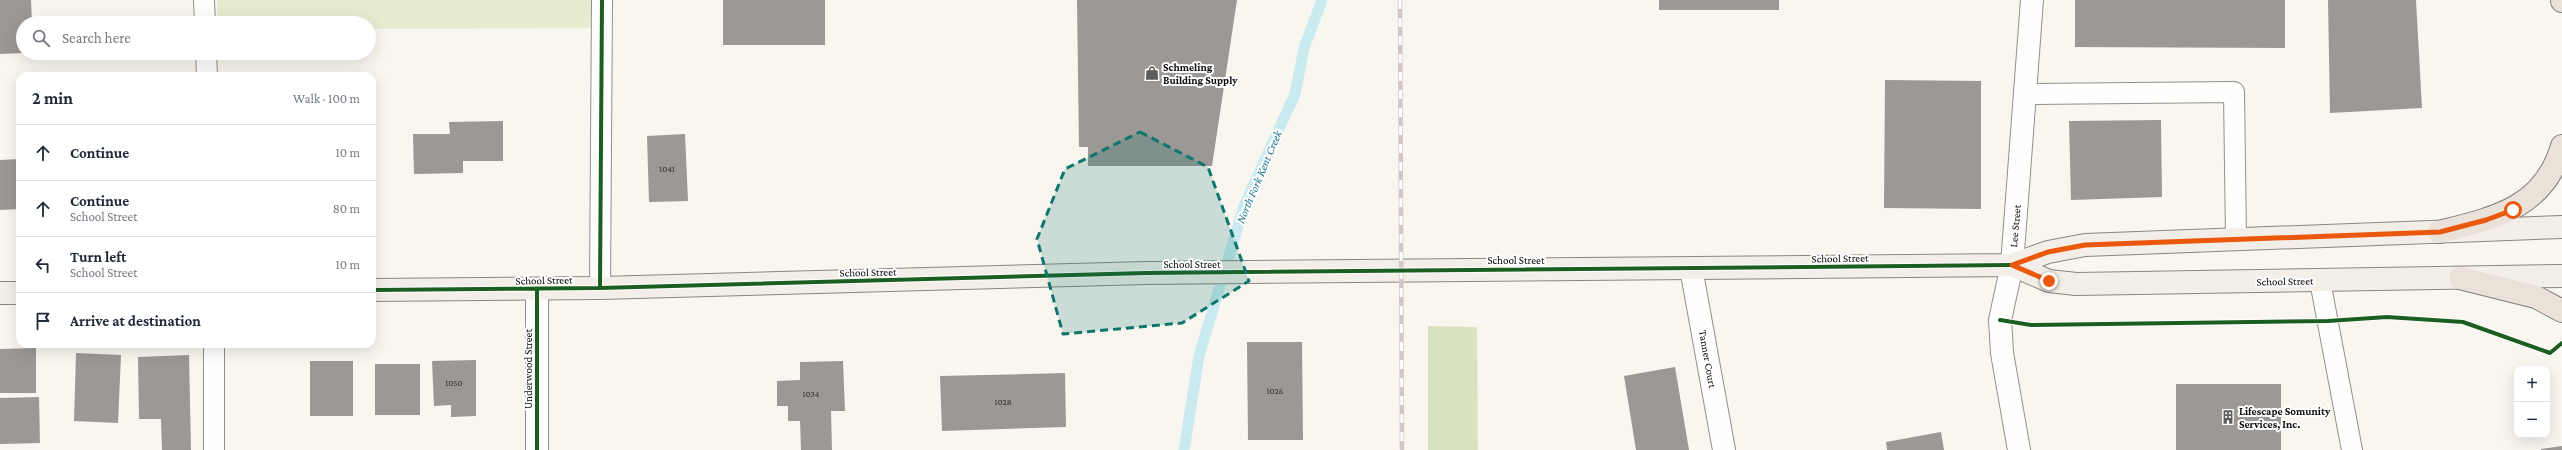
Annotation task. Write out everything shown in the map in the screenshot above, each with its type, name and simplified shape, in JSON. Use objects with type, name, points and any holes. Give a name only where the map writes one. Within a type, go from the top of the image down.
[{"type":"main road","points":[[2440,232],[2486,220],[2518,206],[2546,181],[2562,146]]},
{"type":"main road","name":"School Street","points":[[376,290],[600,288],[1146,274],[2012,265],[2048,252],[2085,245],[2562,227]]},
{"type":"main road","name":"School Street","points":[[2012,265],[2049,281],[2076,284],[2562,276]]},
{"type":"main road","points":[[2460,278],[2536,297],[2562,311]]},
{"type":"main road","points":[[0,293],[16,293]]},
{"type":"street","name":"Lee Street","points":[[2019,450],[2002,353],[2000,320],[2012,265],[2032,0]]},
{"type":"street","name":"Tanner Court","points":[[1691,268],[1724,450]]},
{"type":"street","name":"Underwood Street","points":[[537,289],[537,450]]},
{"type":"lane","points":[[204,0],[205,16]]},
{"type":"lane","points":[[600,288],[602,0]]},
{"type":"lane","points":[[206,60],[206,72]]},
{"type":"lane","points":[[2025,94],[2234,92],[2236,239]]},
{"type":"lane","points":[[2320,281],[2352,450]]},
{"type":"lane","points":[[214,348],[214,450]]},
{"type":"highlighted area","points":[[1140,132],[1208,167],[1249,281],[1182,323],[1063,334],[1037,239],[1065,169]]},
{"type":"green space","points":[[217,0],[597,0],[597,28],[376,29],[376,16],[217,16]]},
{"type":"green space","points":[[1428,326],[1477,327],[1478,450],[1428,450]]},
{"type":"building","points":[[0,0],[31,0],[32,16],[16,16],[16,53],[0,54]]},
{"type":"building","points":[[723,0],[825,0],[825,45],[723,45]]},
{"type":"building","name":"Schmeling Building Supply","points":[[1077,0],[1237,0],[1212,166],[1088,166],[1088,147],[1079,147]]},
{"type":"building","points":[[1659,0],[1779,0],[1779,10],[1659,10]]},
{"type":"building","points":[[2075,0],[2285,0],[2285,48],[2075,47]]},
{"type":"building","points":[[2328,0],[2416,0],[2422,108],[2330,113]]},
{"type":"building","points":[[1885,80],[1981,81],[1981,209],[1884,208]]},
{"type":"building","points":[[2161,120],[2162,197],[2071,200],[2069,121]]},
{"type":"building","points":[[503,121],[503,161],[463,161],[463,173],[414,174],[413,134],[450,134],[449,122]]},
{"type":"building","points":[[685,134],[688,201],[649,202],[647,136]]},
{"type":"building","points":[[16,159],[16,209],[0,210],[0,160]]},
{"type":"building","points":[[1247,342],[1302,342],[1303,440],[1248,440]]},
{"type":"building","points":[[36,348],[36,393],[0,393],[0,349]]},
{"type":"building","points":[[76,353],[121,355],[118,423],[74,421]]},
{"type":"building","points":[[189,355],[191,450],[162,450],[161,419],[139,419],[138,357]]},
{"type":"building","points":[[476,360],[476,416],[451,417],[451,405],[434,406],[432,361]]},
{"type":"building","points":[[310,361],[353,361],[353,416],[310,416]]},
{"type":"building","points":[[843,361],[845,411],[831,411],[832,450],[801,450],[800,421],[788,421],[788,406],[777,406],[777,381],[800,380],[800,362]]},
{"type":"building","points":[[375,364],[420,364],[420,415],[375,415]]},
{"type":"building","points":[[1675,367],[1689,450],[1636,450],[1624,376]]},
{"type":"building","points":[[1065,373],[1066,427],[942,431],[940,376]]},
{"type":"building","name":"Lifescape Somunity Services, Inc.","points":[[2176,384],[2281,384],[2281,450],[2176,450]]},
{"type":"building","points":[[39,397],[40,443],[0,444],[0,398]]},
{"type":"building","points":[[1941,432],[1944,450],[1887,450],[1886,442]]},
{"type":"building","points":[[2562,446],[2562,450],[2541,450],[2541,449]]},
{"type":"waterway","name":"North Fork Kent Creek","points":[[1184,450],[1199,356],[1244,206],[1295,94],[1304,48],[1322,0]]},
{"type":"railway","points":[[1400,0],[1402,450]]},
{"type":"cycle path","points":[[600,288],[602,0]]},
{"type":"cycle path","points":[[376,290],[600,288],[1146,273],[2012,265]]},
{"type":"cycle path","points":[[537,289],[537,450]]},
{"type":"cycle path","points":[[2000,320],[2031,325],[2328,321],[2387,317],[2463,322],[2550,353],[2562,343]]},
{"type":"place","name":"Schmeling Building Supply","points":[[1152,73]]},
{"type":"place","name":"Lifescape Somunity Services, Inc.","points":[[2228,417]]},
{"type":"route","points":[[2049,281],[2012,265],[2048,252],[2085,245],[2440,232],[2486,220],[2513,210]]}]
